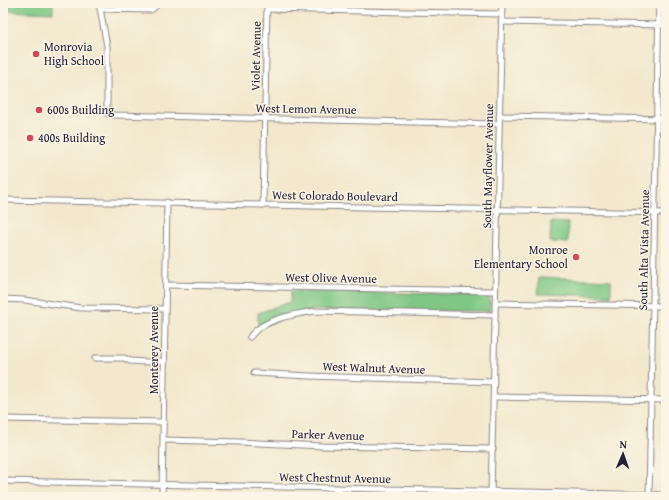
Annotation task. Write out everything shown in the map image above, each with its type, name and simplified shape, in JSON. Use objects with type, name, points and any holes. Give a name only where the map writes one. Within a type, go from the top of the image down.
[{"type":"street","points":[[99,3],[100,9],[151,10],[158,3]]},
{"type":"street","name":"Violet Avenue","points":[[263,205],[267,3]]},
{"type":"street","name":"South Mayflower Avenue","points":[[491,494],[502,3]]},
{"type":"street","name":"South Alta Vista Avenue","points":[[649,496],[659,3]]},
{"type":"street","name":"West Lemon Avenue","points":[[100,9],[107,46],[108,114],[499,124]]},
{"type":"street","points":[[267,9],[502,14]]},
{"type":"street","points":[[501,22],[666,25]]},
{"type":"street","points":[[499,116],[666,119]]},
{"type":"street","name":"West Colorado Boulevard","points":[[3,200],[666,212]]},
{"type":"street","name":"Monterey Avenue","points":[[162,497],[167,202]]},
{"type":"street","name":"West Olive Avenue","points":[[166,286],[496,291]]},
{"type":"street","points":[[3,299],[24,300],[82,308],[164,310]]},
{"type":"street","points":[[495,303],[666,306]]},
{"type":"street","points":[[250,337],[254,330],[274,321],[315,311],[495,315]]},
{"type":"street","points":[[95,358],[124,358],[130,361],[145,362],[165,361]]},
{"type":"street","name":"West Walnut Avenue","points":[[254,373],[494,382]]},
{"type":"street","points":[[494,397],[666,400]]},
{"type":"street","points":[[3,419],[164,422]]},
{"type":"street","name":"Parker Avenue","points":[[164,440],[322,446],[493,449]]},
{"type":"street","name":"West Chestnut Avenue","points":[[3,481],[337,488],[491,494],[666,495]]},
{"type":"street","points":[[333,497],[337,488]]},
{"type":"street","points":[[337,488],[342,497]]},
{"type":"green space","points":[[7,3],[53,3],[53,13],[6,11]]},
{"type":"green space","points":[[551,222],[568,223],[568,243],[550,242]]},
{"type":"green space","points":[[539,277],[611,280],[611,296],[538,294]]},
{"type":"green space","points":[[291,291],[490,295],[490,311],[315,310],[258,327],[258,313],[290,302]]},
{"type":"place","name":"Monrovia High School","points":[[36,54]]},
{"type":"place","name":"600s Building","points":[[39,110]]},
{"type":"place","name":"400s Building","points":[[30,138]]},
{"type":"place","name":"Monroe Elementary School","points":[[576,257]]}]
